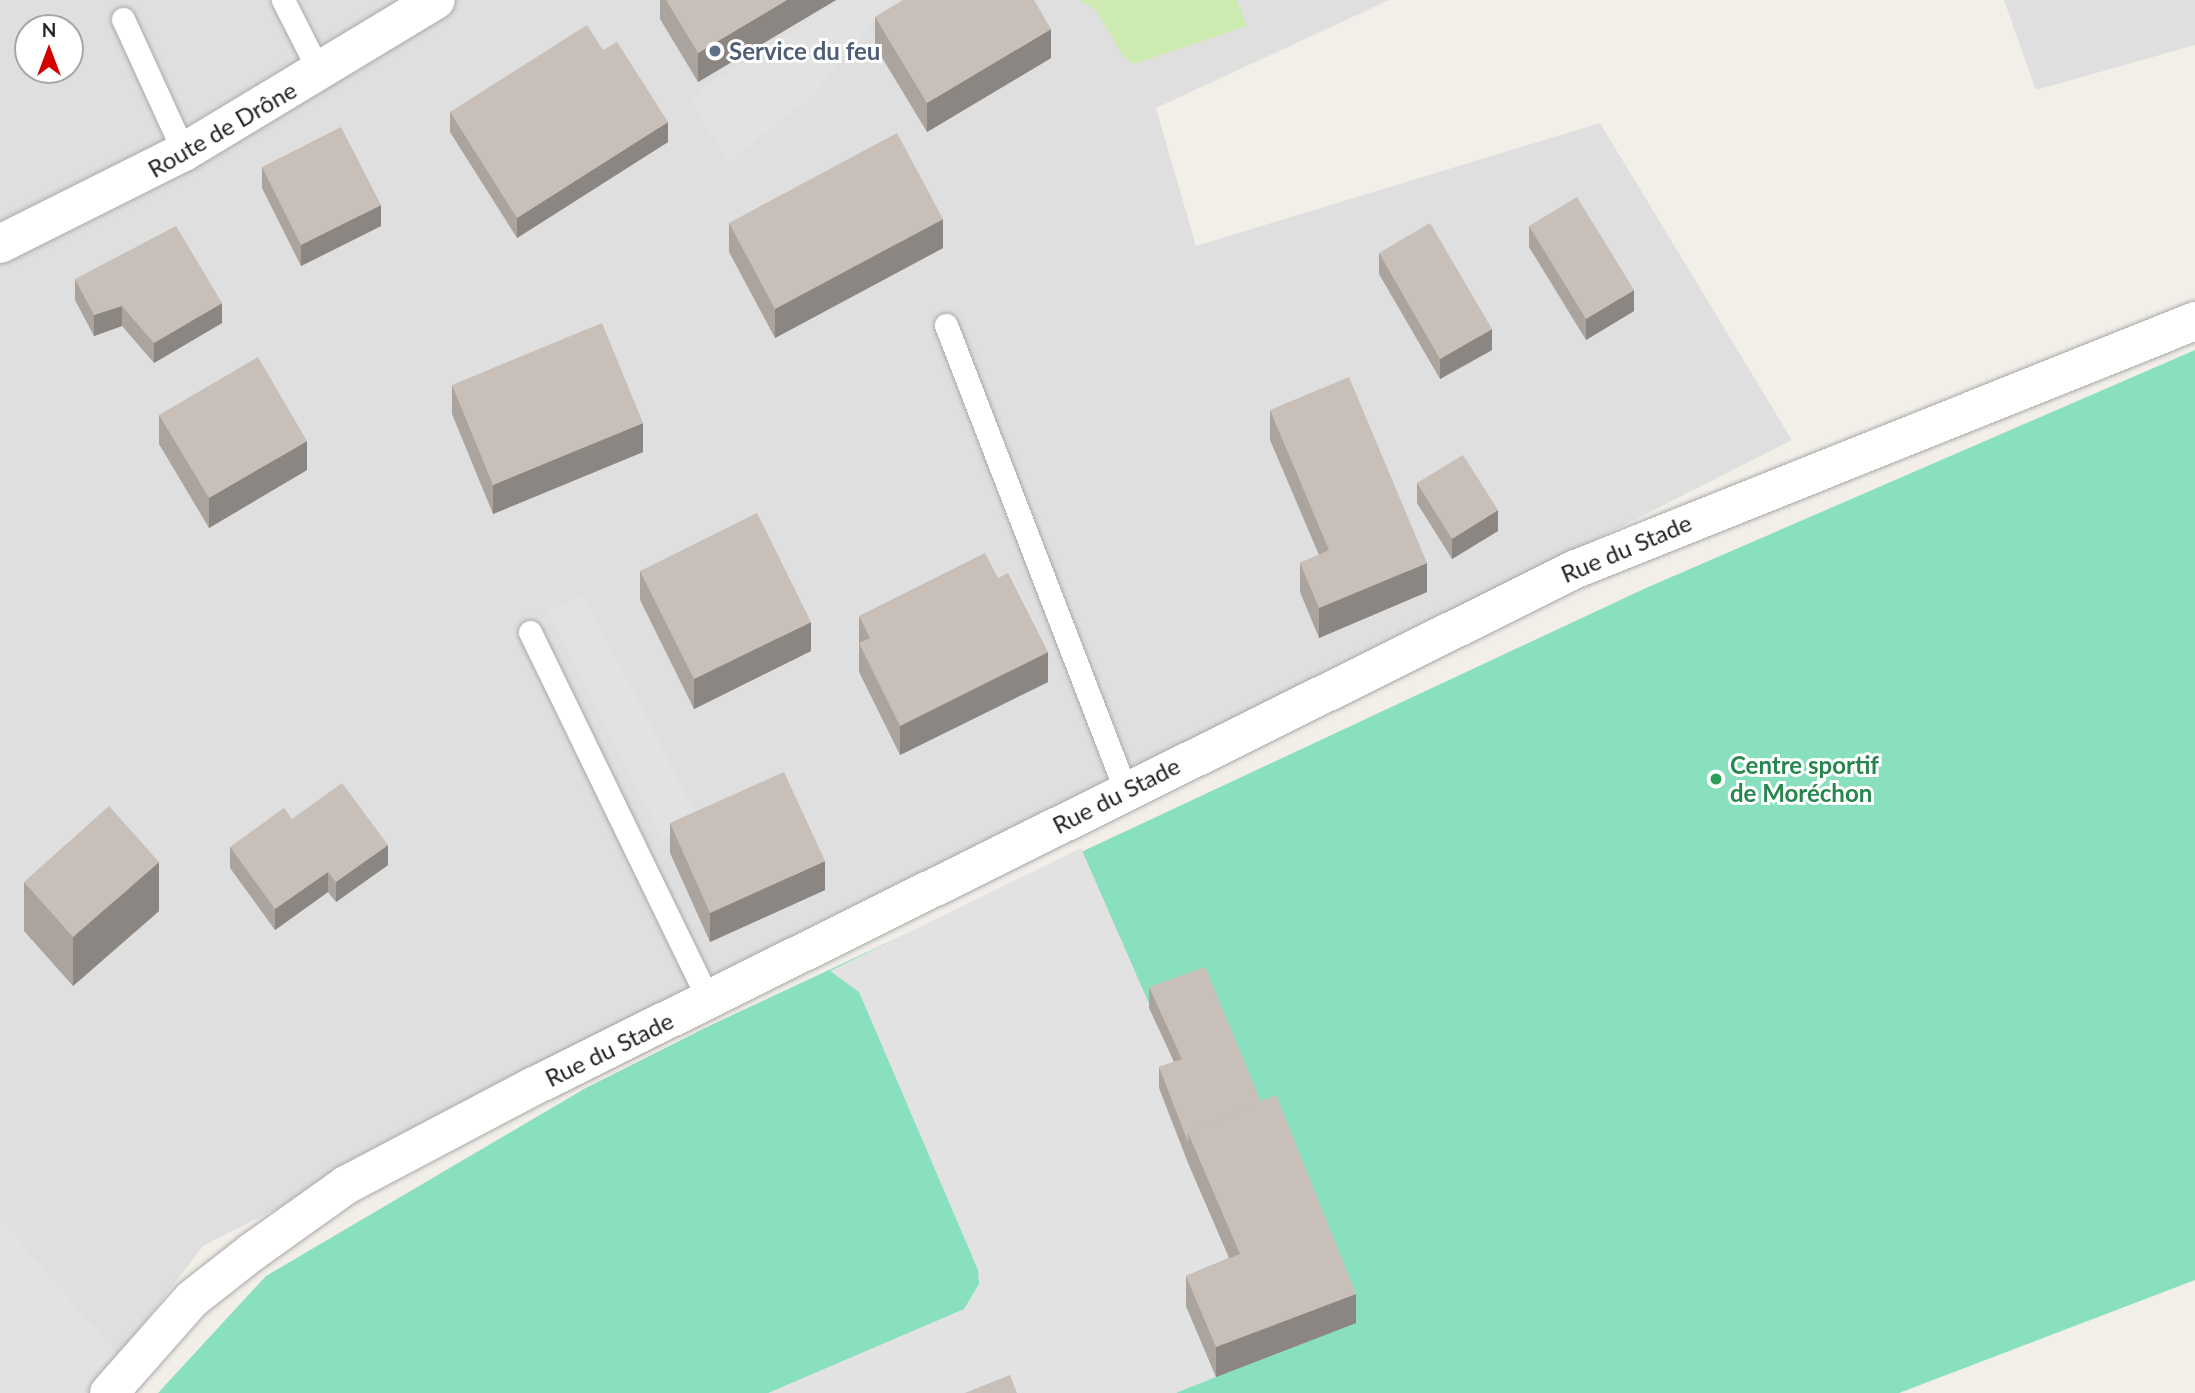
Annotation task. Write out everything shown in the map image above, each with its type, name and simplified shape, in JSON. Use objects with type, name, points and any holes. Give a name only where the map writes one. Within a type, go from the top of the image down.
[{"type":"street","name":"Route de Drône","points":[[0,244],[184,152],[436,0]]},
{"type":"street","name":"Rue du Stade","points":[[109,1393],[192,1299],[346,1185],[1125,790],[1576,569],[2195,321]]},
{"type":"lane","points":[[283,0],[319,71]]},
{"type":"lane","points":[[123,19],[184,152]]},
{"type":"lane","points":[[946,325],[1125,790]]},
{"type":"lane","points":[[530,632],[709,1000]]},
{"type":"shaded area","points":[[0,0],[1389,0],[1156,108],[1196,246],[1600,123],[1792,440],[203,1246],[91,1393],[0,1393]]},
{"type":"shaded area","points":[[842,0],[892,0],[812,96],[729,161],[692,104],[700,90]]},
{"type":"shaded area","points":[[2004,0],[2195,0],[2195,45],[2036,90]]},
{"type":"shaded area","points":[[584,594],[699,822],[663,839],[548,612]]},
{"type":"shaded area","points":[[1081,848],[1182,1079],[1240,1283],[1186,1306],[1216,1377],[1176,1393],[768,1393],[964,1309],[979,1284],[978,1270],[859,992],[830,971]]},
{"type":"shaded area","points":[[0,1219],[117,1354],[86,1393],[0,1393]]},
{"type":"green space","points":[[1079,0],[1237,0],[1247,26],[1134,64],[1123,56],[1095,9]]},
{"type":"green space","name":"Centre sportif de Moréchon","points":[[2195,350],[2195,1280],[1899,1393],[158,1393],[266,1276],[584,1089],[709,1026],[1646,588]]},
{"type":"building","points":[[666,0],[787,0],[698,53]]},
{"type":"building","points":[[903,0],[1034,0],[1051,29],[927,103],[875,17]]},
{"type":"building","points":[[587,25],[603,50],[617,42],[668,122],[517,218],[450,112]]},
{"type":"building","points":[[341,127],[381,205],[301,245],[262,167]]},
{"type":"building","points":[[897,133],[943,219],[775,309],[729,223]]},
{"type":"building","points":[[1577,197],[1634,290],[1586,319],[1529,226]]},
{"type":"building","points":[[1430,223],[1492,329],[1440,359],[1379,253]]},
{"type":"building","points":[[176,226],[222,303],[154,343],[122,306],[94,315],[75,279]]},
{"type":"building","points":[[602,323],[643,423],[493,485],[452,385]]},
{"type":"building","points":[[258,357],[307,441],[209,498],[159,415]]},
{"type":"building","points":[[1349,377],[1427,563],[1319,608],[1300,563],[1329,550],[1270,410]]},
{"type":"building","points":[[1463,455],[1498,510],[1452,539],[1417,483]]},
{"type":"building","points":[[757,513],[811,622],[694,679],[640,571]]},
{"type":"building","points":[[985,553],[998,578],[1008,573],[1048,652],[900,726],[859,643],[870,638],[859,616]]},
{"type":"building","points":[[784,772],[825,861],[710,913],[670,823]]},
{"type":"building","points":[[342,783],[388,845],[336,882],[328,872],[275,909],[230,847],[284,808],[292,819]]},
{"type":"building","points":[[109,806],[159,862],[73,937],[24,882]]},
{"type":"building","points":[[1205,967],[1261,1102],[1188,1133],[1188,1142],[1159,1067],[1182,1059],[1149,987]]},
{"type":"building","points":[[1276,1095],[1356,1294],[1216,1347],[1186,1276],[1240,1254],[1188,1133]]},
{"type":"building","points":[[1010,1375],[1017,1393],[965,1393]]},
{"type":"place","name":"Service du feu","points":[[715,51]]},
{"type":"place","name":"Centre sportif de Moréchon","points":[[1716,779]]}]
